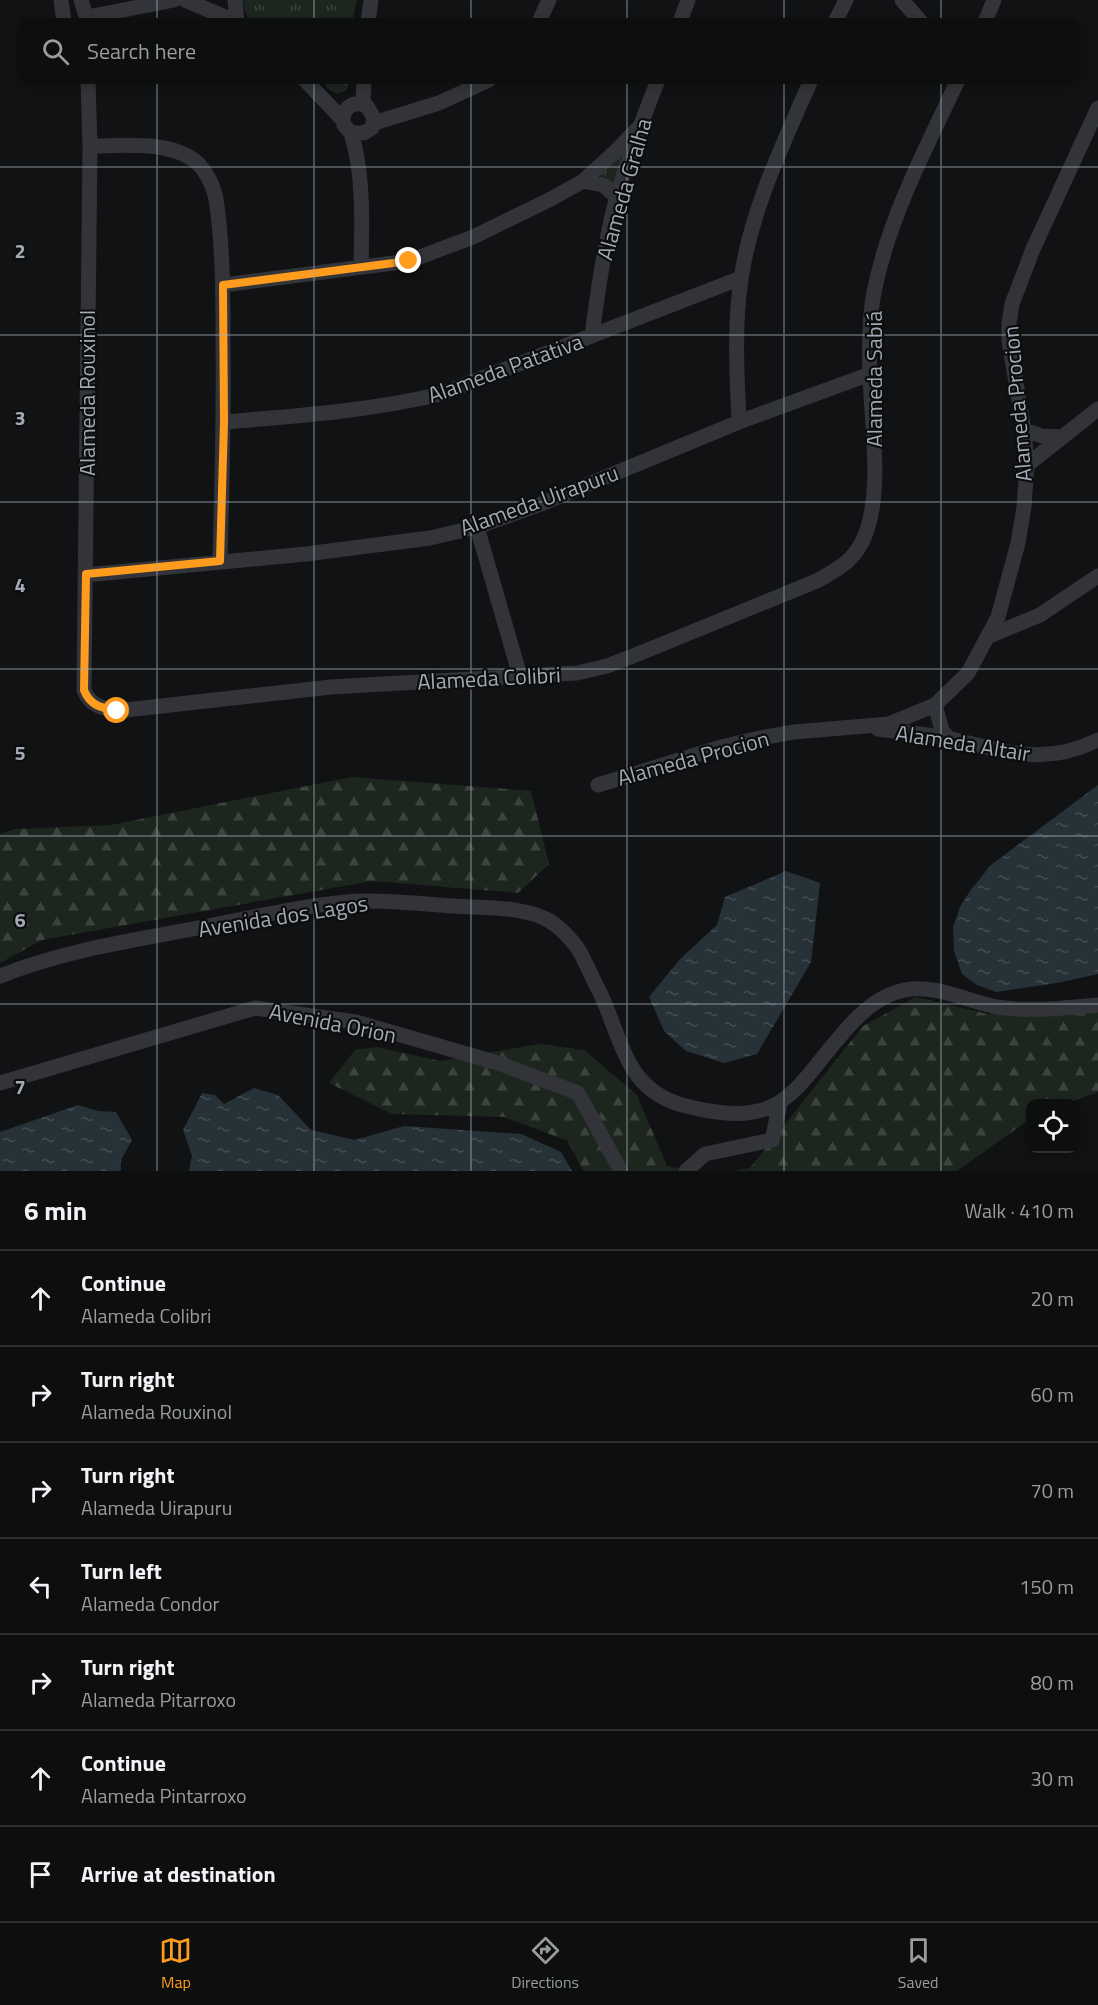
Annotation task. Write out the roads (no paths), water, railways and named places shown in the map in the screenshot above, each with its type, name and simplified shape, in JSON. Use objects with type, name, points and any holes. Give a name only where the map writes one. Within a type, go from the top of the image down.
[{"type":"street","points":[[61,0],[63,18]]},
{"type":"street","points":[[81,0],[87,18]]},
{"type":"street","points":[[97,18],[174,0]]},
{"type":"street","points":[[185,0],[228,18]]},
{"type":"street","points":[[235,0],[236,18]]},
{"type":"street","points":[[369,18],[371,0]]},
{"type":"street","points":[[540,18],[549,0]]},
{"type":"street","points":[[681,18],[688,0]]},
{"type":"street","points":[[837,18],[846,0]]},
{"type":"street","points":[[902,0],[918,18]]},
{"type":"street","points":[[987,18],[994,0]]},
{"type":"street","name":"Alameda Rouxinol","points":[[88,84],[90,146],[84,690],[87,698],[94,704]]},
{"type":"street","points":[[309,84],[347,126],[364,134],[374,123],[440,103],[480,84]]},
{"type":"street","points":[[363,104],[364,84]]},
{"type":"street","name":"Alameda Gralha","points":[[592,336],[601,272],[617,197],[656,84]]},
{"type":"street","points":[[739,422],[736,348],[741,278],[755,219],[808,84]]},
{"type":"street","name":"Alameda Sabiá","points":[[858,548],[868,527],[873,500],[874,462],[870,374],[874,293],[897,212],[956,84]]},
{"type":"street","points":[[361,267],[357,150],[347,126],[345,110],[358,103],[363,104],[371,109],[374,123]]},
{"type":"street","name":"Alameda Procion","points":[[598,785],[721,747],[755,739],[794,732],[888,724],[935,705],[968,673],[998,617],[1018,543],[1024,507],[1027,465],[1024,430],[1009,341],[1011,304],[1033,249],[1098,108]]},
{"type":"street","points":[[223,285],[409,261],[473,237],[551,200],[583,181],[641,125]]},
{"type":"street","points":[[90,146],[170,148],[189,156],[202,167],[211,182],[217,204],[223,285],[224,422],[220,561]]},
{"type":"street","points":[[583,181],[603,185],[617,197]]},
{"type":"street","name":"Alameda Patativa","points":[[224,422],[332,413],[402,403],[441,394],[741,278]]},
{"type":"street","name":"Alameda Uirapuru","points":[[86,574],[306,554],[430,538],[477,527],[541,504],[739,422],[870,374]]},
{"type":"street","points":[[1027,465],[1098,409]]},
{"type":"street","points":[[1024,430],[1042,436],[1063,437]]},
{"type":"street","points":[[477,527],[520,676]]},
{"type":"street","name":"Alameda Colibri","points":[[94,704],[117,711],[331,687],[577,673],[607,666],[819,580],[843,566],[858,548]]},
{"type":"street","points":[[988,636],[1040,615],[1098,576]]},
{"type":"street","points":[[935,705],[942,730],[949,739]]},
{"type":"street","name":"Alameda Altair","points":[[862,727],[949,739],[1033,756],[1058,754],[1081,748],[1098,740]]},
{"type":"street","name":"Avenida dos Lagos","points":[[0,976],[88,949],[321,906],[361,901],[500,909],[531,914],[549,921],[578,947],[606,1005],[624,1055],[635,1075],[646,1086],[658,1095],[684,1106],[740,1114],[760,1111],[780,1104],[797,1089],[866,1008],[879,999],[904,990],[923,989],[948,993],[976,1002],[1016,1009],[1098,1005]]},
{"type":"street","name":"Avenida Orion","points":[[0,1083],[255,1008],[345,1021],[498,1063],[578,1094],[621,1171]]},
{"type":"street","points":[[686,1171],[705,1154],[772,1140],[780,1104]]},
{"type":"water","points":[[1098,785],[1098,974],[996,992],[977,985],[962,974],[954,951],[953,927],[960,907],[991,865]]},
{"type":"water","points":[[786,871],[820,883],[811,962],[757,1054],[724,1063],[686,1051],[664,1031],[649,997],[680,959],[717,925],[725,897]]},
{"type":"water","points":[[254,1088],[278,1095],[311,1130],[355,1140],[404,1126],[521,1134],[561,1152],[572,1171],[189,1171],[192,1156],[183,1130],[202,1093],[215,1095],[224,1104]]},
{"type":"water","points":[[78,1105],[98,1111],[116,1112],[132,1140],[121,1160],[121,1171],[0,1171],[0,1132]]}]
